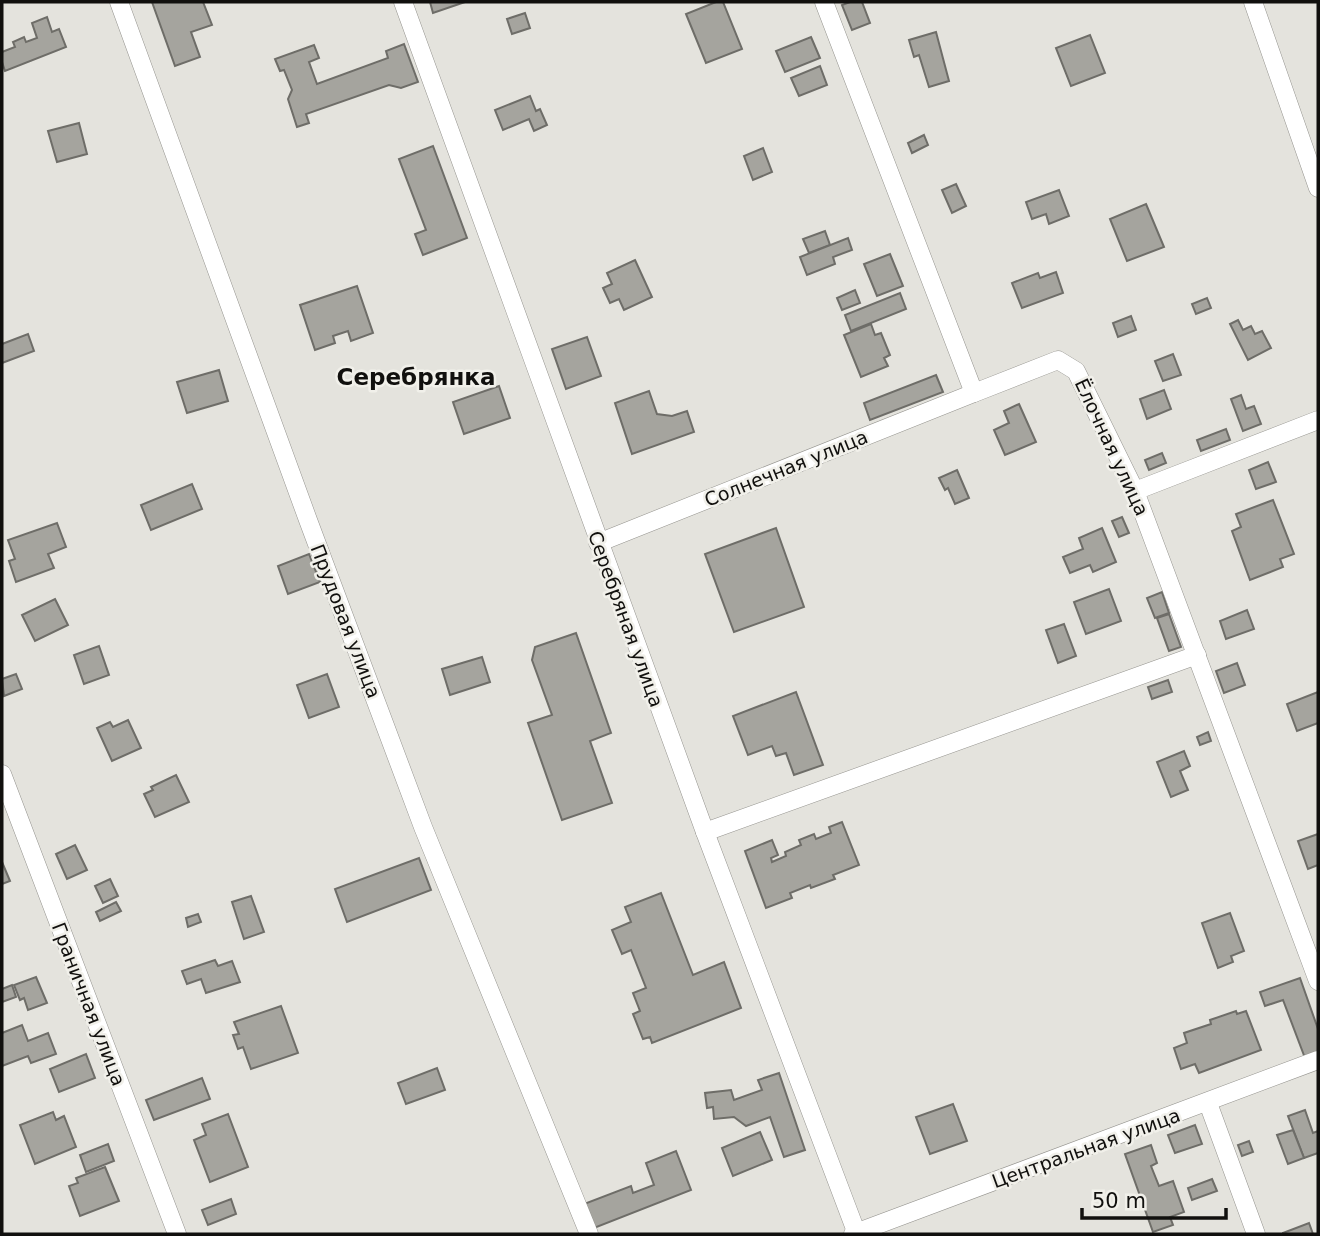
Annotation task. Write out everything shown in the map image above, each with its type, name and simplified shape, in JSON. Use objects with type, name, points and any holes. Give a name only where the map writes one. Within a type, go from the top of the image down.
[{"type":"street","name":"Прудовая улица","points":[[119,2],[418,814],[589,1234]]},
{"type":"street","name":"Серебряная улица","points":[[403,2],[598,543],[856,1234]]},
{"type":"street","points":[[824,2],[974,393]]},
{"type":"street","points":[[1253,2],[1318,188]]},
{"type":"street","name":"Ёлочная улица","points":[[974,393],[1058,360],[1076,371],[1135,491],[1318,981]]},
{"type":"street","name":"Солнечная улица","points":[[598,543],[974,393]]},
{"type":"street","points":[[1135,491],[1318,420]]},
{"type":"street","points":[[705,832],[1197,655]]},
{"type":"street","name":"Граничная улица","points":[[2,774],[177,1234]]},
{"type":"street","name":"Центральная улица","points":[[856,1234],[1318,1060]]},
{"type":"street","points":[[1208,1102],[1256,1234]]},
{"type":"building","points":[[152,2],[203,2],[212,25],[191,32],[200,57],[175,66]]},
{"type":"building","points":[[430,2],[465,2],[433,13]]},
{"type":"building","points":[[716,2],[723,2],[742,49],[706,63],[686,14]]},
{"type":"building","points":[[862,2],[870,23],[852,30],[842,5]]},
{"type":"building","points":[[525,13],[530,28],[512,34],[507,19]]},
{"type":"building","points":[[47,17],[52,32],[59,29],[66,47],[5,71],[2,52],[15,47],[13,42],[24,37],[26,42],[37,38],[32,23]]},
{"type":"building","points":[[936,32],[949,81],[929,87],[919,55],[914,57],[909,40]]},
{"type":"building","points":[[1090,35],[1105,73],[1071,86],[1056,48]]},
{"type":"building","points":[[811,37],[820,58],[785,72],[776,51]]},
{"type":"building","points":[[404,44],[418,82],[401,88],[389,85],[306,114],[309,123],[297,127],[288,99],[292,90],[284,70],[280,71],[275,59],[314,45],[319,58],[309,62],[317,84],[388,58],[386,51]]},
{"type":"building","points":[[820,66],[827,85],[799,96],[791,78]]},
{"type":"building","points":[[530,96],[536,111],[540,109],[547,125],[534,131],[529,119],[503,130],[495,110]]},
{"type":"building","points":[[79,123],[87,154],[57,162],[48,131]]},
{"type":"building","points":[[924,135],[928,145],[912,153],[908,143]]},
{"type":"building","points":[[433,146],[467,238],[423,255],[415,234],[426,230],[399,159]]},
{"type":"building","points":[[763,148],[772,172],[753,180],[744,156]]},
{"type":"building","points":[[956,184],[966,206],[952,213],[942,190]]},
{"type":"building","points":[[1059,190],[1069,216],[1049,224],[1046,214],[1032,219],[1026,202]]},
{"type":"building","points":[[1146,204],[1164,247],[1127,261],[1110,219]]},
{"type":"building","points":[[825,231],[830,245],[809,253],[803,239]]},
{"type":"building","points":[[848,238],[852,250],[833,257],[835,264],[807,275],[800,257]]},
{"type":"building","points":[[890,254],[903,286],[877,296],[864,264]]},
{"type":"building","points":[[635,260],[652,297],[624,310],[619,299],[610,303],[603,288],[612,284],[607,273]]},
{"type":"building","points":[[1056,272],[1063,293],[1022,308],[1012,283],[1038,273],[1040,278]]},
{"type":"building","points":[[357,286],[373,333],[351,341],[348,331],[333,336],[335,343],[315,350],[300,305]]},
{"type":"building","points":[[855,290],[860,303],[842,310],[837,298]]},
{"type":"building","points":[[900,293],[906,309],[851,331],[845,315]]},
{"type":"building","points":[[1207,298],[1211,308],[1196,314],[1192,304]]},
{"type":"building","points":[[1131,316],[1136,330],[1118,337],[1113,323]]},
{"type":"building","points":[[1238,320],[1243,330],[1251,326],[1255,334],[1262,331],[1271,348],[1248,360],[1230,324]]},
{"type":"building","points":[[871,324],[875,335],[881,333],[890,355],[884,358],[888,366],[861,377],[844,335]]},
{"type":"building","points":[[28,334],[34,351],[2,363],[2,344]]},
{"type":"building","points":[[587,337],[601,376],[566,389],[552,349]]},
{"type":"building","points":[[1173,354],[1181,375],[1163,381],[1155,361]]},
{"type":"building","points":[[219,370],[228,401],[187,413],[177,382]]},
{"type":"building","points":[[936,375],[943,392],[870,420],[864,403]]},
{"type":"building","points":[[499,386],[510,418],[464,434],[453,402]]},
{"type":"building","points":[[1164,390],[1171,409],[1147,419],[1140,399]]},
{"type":"building","points":[[649,391],[657,414],[672,416],[687,411],[694,432],[632,454],[615,403]]},
{"type":"building","points":[[1241,395],[1246,409],[1254,406],[1261,424],[1243,431],[1231,399]]},
{"type":"building","points":[[1019,404],[1036,442],[1005,455],[994,430],[1009,423],[1004,411]]},
{"type":"building","points":[[1226,429],[1230,440],[1201,451],[1197,440]]},
{"type":"building","points":[[1162,453],[1166,463],[1149,470],[1145,460]]},
{"type":"building","points":[[1268,462],[1276,482],[1256,489],[1249,470]]},
{"type":"building","points":[[957,470],[969,498],[955,504],[948,488],[945,490],[939,478]]},
{"type":"building","points":[[192,484],[202,509],[151,530],[141,505]]},
{"type":"building","points":[[1273,500],[1294,554],[1280,559],[1283,567],[1250,580],[1232,531],[1241,527],[1236,514]]},
{"type":"building","points":[[1122,517],[1129,533],[1119,537],[1112,521]]},
{"type":"building","points":[[57,523],[66,547],[48,554],[54,568],[16,582],[9,561],[15,559],[8,540]]},
{"type":"building","points":[[776,528],[804,607],[734,632],[705,554]]},
{"type":"building","points":[[1102,528],[1116,562],[1093,572],[1090,565],[1070,573],[1063,557],[1083,549],[1079,538]]},
{"type":"building","points":[[309,554],[320,582],[288,594],[278,566]]},
{"type":"building","points":[[1109,589],[1121,621],[1086,634],[1074,602]]},
{"type":"building","points":[[1162,592],[1169,613],[1155,618],[1147,598]]},
{"type":"building","points":[[55,599],[68,625],[35,641],[22,615]]},
{"type":"building","points":[[1247,610],[1254,629],[1226,639],[1220,621]]},
{"type":"building","points":[[1169,614],[1181,647],[1169,651],[1157,618]]},
{"type":"building","points":[[1064,624],[1076,656],[1058,663],[1046,630]]},
{"type":"building","points":[[576,633],[611,733],[590,741],[612,803],[562,820],[528,723],[552,715],[532,660],[535,647]]},
{"type":"building","points":[[99,646],[109,675],[84,684],[74,655]]},
{"type":"building","points":[[482,657],[490,682],[450,695],[442,669]]},
{"type":"building","points":[[1237,663],[1245,685],[1224,693],[1216,671]]},
{"type":"building","points":[[16,674],[22,689],[4,696],[2,679]]},
{"type":"building","points":[[327,674],[339,707],[309,718],[297,685]]},
{"type":"building","points":[[1168,680],[1172,692],[1152,699],[1148,687]]},
{"type":"building","points":[[796,692],[823,765],[794,775],[786,753],[776,756],[772,746],[748,755],[733,716]]},
{"type":"building","points":[[1318,692],[1318,723],[1297,731],[1287,704]]},
{"type":"building","points":[[128,720],[141,748],[112,761],[97,728],[110,722],[113,727]]},
{"type":"building","points":[[1208,732],[1211,741],[1200,745],[1197,737]]},
{"type":"building","points":[[1184,751],[1190,766],[1180,771],[1188,790],[1171,797],[1157,762]]},
{"type":"building","points":[[176,775],[189,802],[155,817],[144,794],[153,790],[151,787]]},
{"type":"building","points":[[842,822],[859,865],[833,875],[835,879],[790,893],[792,898],[766,908],[745,851],[772,840],[778,855],[771,858],[772,862],[801,845],[799,840],[814,834],[816,839],[831,833],[829,827]]},
{"type":"building","points":[[1318,834],[1318,865],[1308,869],[1298,841]]},
{"type":"building","points":[[75,845],[87,870],[67,879],[56,854]]},
{"type":"building","points":[[419,858],[431,890],[347,922],[335,889]]},
{"type":"building","points":[[2,862],[10,881],[2,884]]},
{"type":"building","points":[[110,879],[118,896],[103,903],[95,886]]},
{"type":"building","points":[[661,893],[693,975],[724,962],[741,1008],[652,1043],[650,1037],[643,1039],[633,1014],[640,1011],[633,993],[646,988],[631,950],[622,954],[612,930],[631,922],[625,907]]},
{"type":"building","points":[[251,896],[264,932],[244,939],[232,902]]},
{"type":"building","points":[[116,902],[121,911],[100,921],[96,912]]},
{"type":"building","points":[[1230,913],[1244,951],[1231,956],[1233,962],[1218,968],[1202,923]]},
{"type":"building","points":[[198,914],[201,922],[188,927],[186,918]]},
{"type":"building","points":[[215,960],[218,966],[232,961],[240,982],[206,993],[201,979],[187,984],[182,971]]},
{"type":"building","points":[[36,977],[47,1003],[28,1010],[24,998],[20,1000],[14,985]]},
{"type":"building","points":[[1300,978],[1318,1029],[1318,1053],[1305,1058],[1283,1000],[1265,1006],[1260,992]]},
{"type":"building","points":[[12,985],[16,997],[2,1002],[2,989]]},
{"type":"building","points":[[281,1006],[298,1053],[251,1069],[243,1047],[238,1049],[233,1035],[239,1034],[234,1022]]},
{"type":"building","points":[[1236,1011],[1237,1014],[1246,1011],[1261,1050],[1199,1073],[1195,1064],[1181,1069],[1174,1048],[1187,1043],[1184,1033],[1211,1024],[1210,1020]]},
{"type":"building","points":[[22,1025],[28,1041],[48,1033],[56,1054],[31,1063],[28,1056],[2,1066],[2,1033]]},
{"type":"building","points":[[86,1054],[95,1078],[59,1092],[50,1069]]},
{"type":"building","points":[[437,1068],[445,1090],[406,1104],[398,1083]]},
{"type":"building","points":[[779,1073],[805,1150],[784,1157],[770,1117],[746,1126],[734,1117],[714,1119],[713,1107],[707,1108],[705,1093],[731,1090],[734,1100],[762,1090],[758,1080]]},
{"type":"building","points":[[202,1078],[210,1099],[154,1120],[146,1100]]},
{"type":"building","points":[[953,1104],[967,1141],[930,1154],[916,1117]]},
{"type":"building","points":[[1305,1110],[1313,1133],[1318,1131],[1318,1153],[1304,1158],[1288,1116]]},
{"type":"building","points":[[53,1112],[56,1120],[64,1116],[76,1147],[35,1164],[20,1125]]},
{"type":"building","points":[[228,1114],[248,1167],[210,1182],[194,1140],[206,1135],[202,1124]]},
{"type":"building","points":[[1195,1125],[1202,1144],[1175,1153],[1168,1135]]},
{"type":"building","points":[[1293,1130],[1304,1158],[1288,1164],[1277,1135]]},
{"type":"building","points":[[760,1132],[772,1160],[733,1176],[722,1148]]},
{"type":"building","points":[[1249,1141],[1253,1152],[1242,1156],[1238,1145]]},
{"type":"building","points":[[108,1144],[114,1161],[86,1172],[80,1155]]},
{"type":"building","points":[[1151,1145],[1157,1163],[1151,1166],[1159,1186],[1173,1181],[1184,1212],[1170,1217],[1173,1225],[1153,1232],[1125,1154]]},
{"type":"building","points":[[676,1151],[691,1190],[594,1228],[584,1204],[631,1186],[633,1193],[654,1185],[646,1163]]},
{"type":"building","points":[[105,1167],[119,1201],[80,1216],[69,1186],[78,1183],[76,1178]]},
{"type":"building","points":[[1212,1179],[1217,1191],[1192,1200],[1188,1188]]},
{"type":"building","points":[[231,1199],[236,1214],[208,1225],[202,1210]]},
{"type":"building","points":[[1309,1223],[1313,1234],[1283,1234],[1283,1233]]},
{"type":"district","name":"Серебрянка","points":[[416,377]]}]
